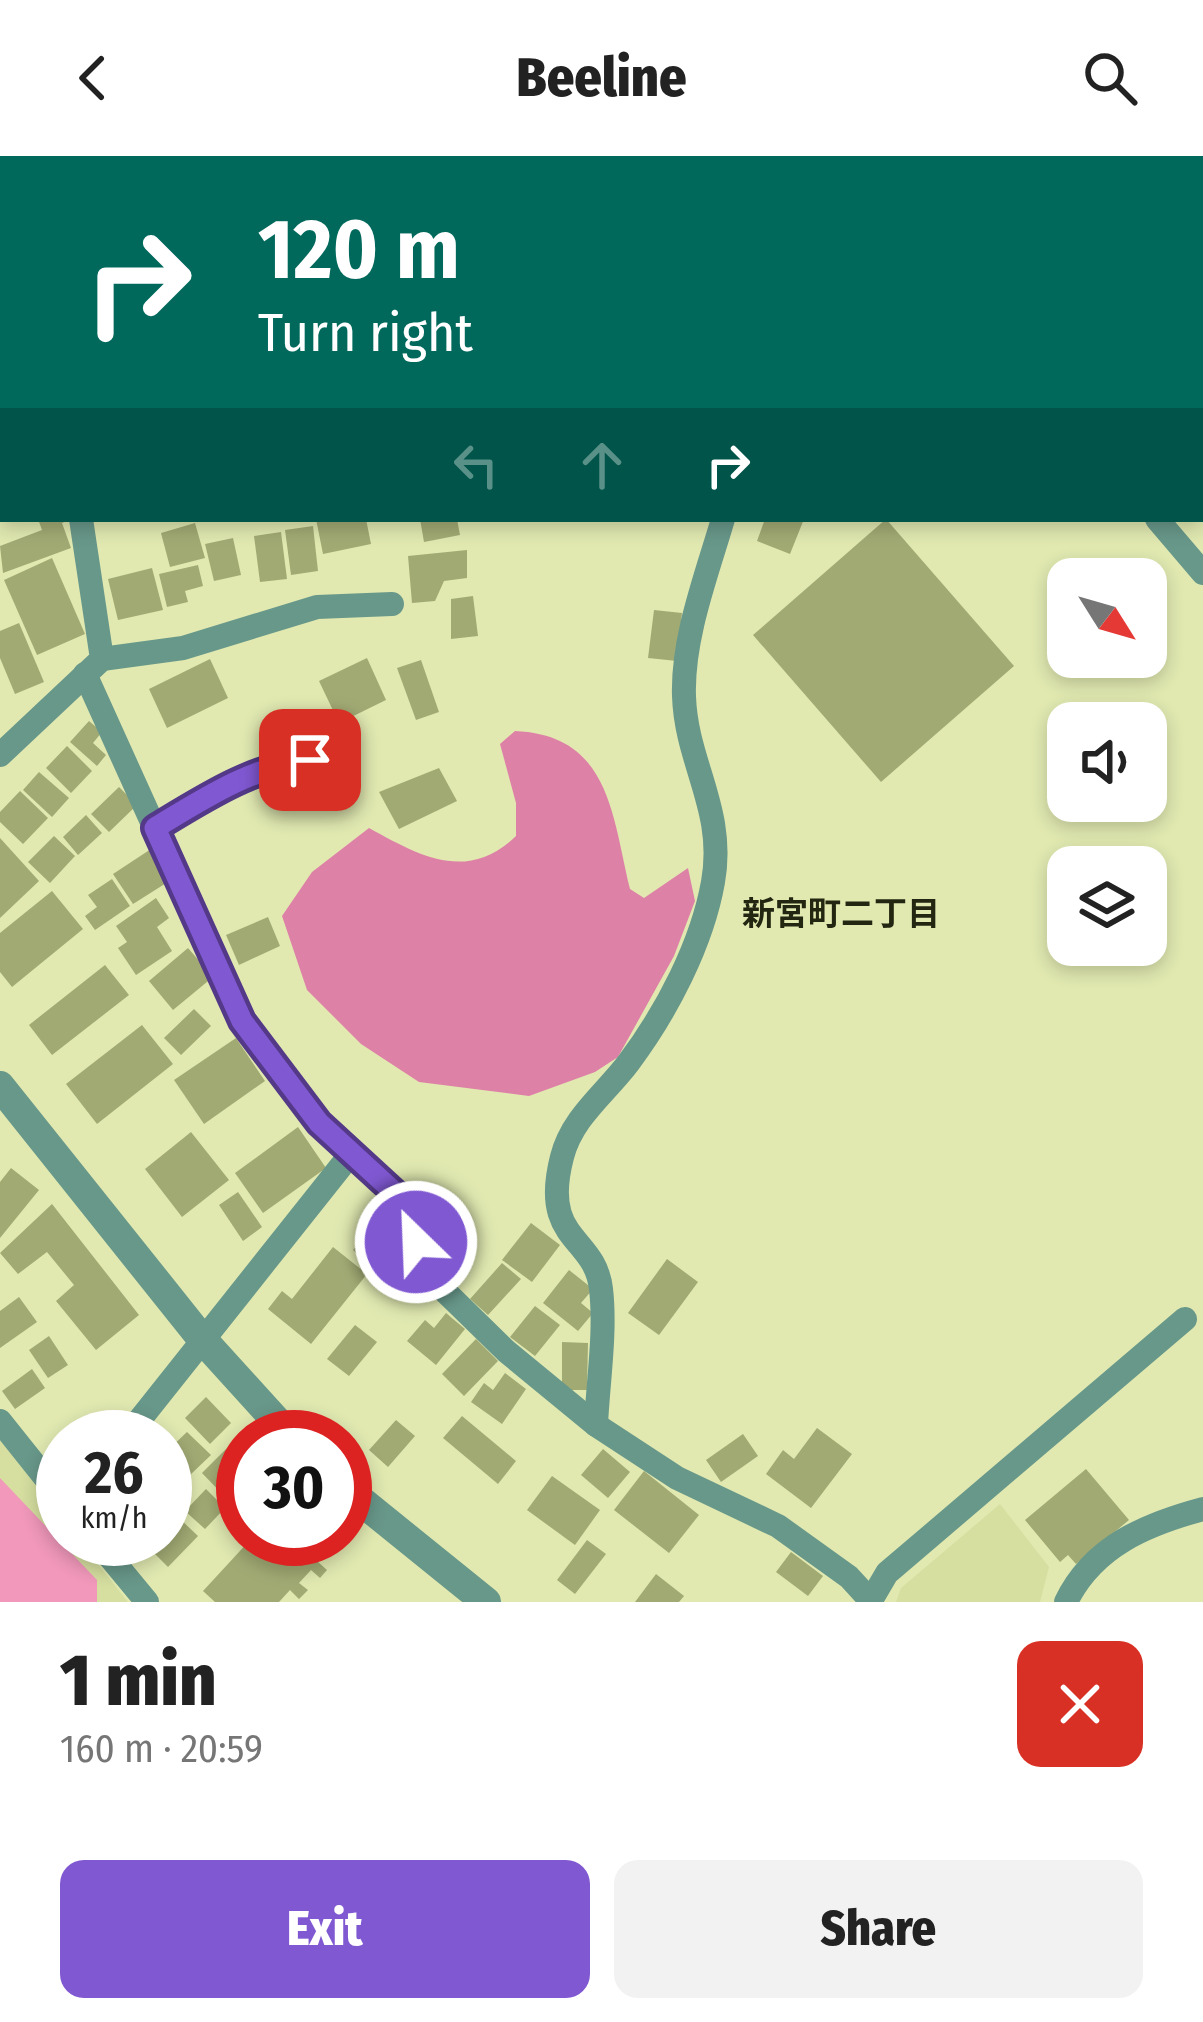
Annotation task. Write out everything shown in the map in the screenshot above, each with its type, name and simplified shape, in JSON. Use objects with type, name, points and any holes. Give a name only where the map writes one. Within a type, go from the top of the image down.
[{"type":"street","points":[[81,522],[93,667],[155,828],[242,1021],[319,1123],[406,1203],[418,1266],[506,1352],[596,1425],[677,1478],[778,1526],[849,1576],[871,1602],[887,1574],[1185,1319]]},
{"type":"street","points":[[596,1425],[601,1287],[558,1217],[559,1175],[573,1126],[631,1060],[685,969],[714,880],[716,822],[693,753],[684,694],[697,608],[722,522]]},
{"type":"street","points":[[1160,522],[1203,573]]},
{"type":"street","points":[[3,746],[93,667],[183,648],[317,607],[392,604]]},
{"type":"street","points":[[155,828],[222,788],[286,763],[310,760],[344,771]]},
{"type":"street","points":[[0,1086],[202,1340],[266,1410]]},
{"type":"street","points":[[147,1410],[350,1155]]},
{"type":"street","points":[[0,1421],[36,1466]]},
{"type":"street","points":[[372,1510],[486,1602]]},
{"type":"street","points":[[1066,1602],[1090,1567],[1138,1529],[1203,1510]]},
{"type":"street","points":[[117,1566],[147,1602]]},
{"type":"shaded area","points":[[515,731],[546,736],[571,747],[588,763],[611,808],[630,889],[644,898],[688,868],[695,901],[674,956],[618,1057],[595,1072],[529,1096],[419,1082],[361,1044],[307,990],[282,916],[312,872],[369,828],[425,855],[461,862],[480,859],[516,836],[516,803],[500,744]]},
{"type":"shaded area","points":[[0,1440],[36,1486],[36,1566],[99,1566],[128,1602],[0,1602]]},
{"type":"shaded area","points":[[0,1478],[36,1516],[36,1566],[84,1566],[97,1580],[97,1602],[0,1602]]},
{"type":"shaded area","points":[[1000,1504],[1049,1567],[1040,1602],[896,1602],[901,1588]]},
{"type":"building","points":[[39,522],[64,522],[71,548],[3,573],[0,546],[42,530]]},
{"type":"building","points":[[317,522],[367,522],[371,544],[323,554]]},
{"type":"building","points":[[421,522],[458,522],[460,535],[424,542]]},
{"type":"building","points":[[764,522],[803,522],[790,554],[757,541]]},
{"type":"building","points":[[883,522],[889,522],[1014,666],[881,782],[753,635]]},
{"type":"building","points":[[195,523],[205,558],[170,567],[161,533]]},
{"type":"building","points":[[313,526],[318,571],[291,575],[285,530]]},
{"type":"building","points":[[281,532],[287,579],[260,582],[254,536]]},
{"type":"building","points":[[233,538],[241,575],[214,581],[205,544]]},
{"type":"building","points":[[467,550],[467,578],[444,581],[435,601],[412,603],[408,556]]},
{"type":"building","points":[[52,558],[85,634],[37,655],[4,580]]},
{"type":"building","points":[[198,565],[203,586],[185,591],[188,602],[167,607],[159,574]]},
{"type":"building","points":[[152,568],[163,610],[118,620],[108,579]]},
{"type":"building","points":[[473,596],[478,636],[451,639],[451,599]]},
{"type":"building","points":[[654,610],[682,613],[677,661],[648,658]]},
{"type":"building","points":[[19,623],[44,682],[15,694],[0,658],[0,631]]},
{"type":"building","points":[[367,658],[386,700],[339,723],[319,681]]},
{"type":"building","points":[[210,659],[228,698],[167,728],[149,689]]},
{"type":"building","points":[[421,660],[439,712],[416,720],[397,668]]},
{"type":"building","points":[[89,721],[102,732],[93,743],[106,755],[97,766],[70,742]]},
{"type":"building","points":[[67,746],[92,771],[71,793],[46,768]]},
{"type":"building","points":[[439,768],[457,801],[399,829],[379,792]]},
{"type":"building","points":[[39,772],[69,798],[52,817],[23,790]]},
{"type":"building","points":[[119,787],[137,805],[109,832],[91,814]]},
{"type":"building","points":[[20,791],[48,818],[23,844],[0,822],[0,812]]},
{"type":"building","points":[[86,815],[102,833],[78,855],[63,837]]},
{"type":"building","points":[[54,836],[75,856],[50,883],[28,862]]},
{"type":"building","points":[[0,838],[39,881],[0,918]]},
{"type":"building","points":[[151,849],[171,880],[133,904],[113,874]]},
{"type":"building","points":[[112,879],[130,906],[95,930],[85,916],[97,907],[88,895]]},
{"type":"building","points":[[52,891],[83,929],[12,987],[0,972],[0,933]]},
{"type":"building","points":[[156,898],[169,918],[157,927],[172,951],[136,975],[118,948],[127,942],[116,926]]},
{"type":"building","points":[[268,917],[280,946],[239,965],[226,935]]},
{"type":"building","points":[[188,948],[213,977],[173,1010],[149,981]]},
{"type":"building","points":[[105,965],[129,995],[52,1055],[29,1025]]},
{"type":"building","points":[[194,1009],[211,1026],[181,1055],[164,1038]]},
{"type":"building","points":[[142,1025],[173,1064],[97,1124],[66,1084]]},
{"type":"building","points":[[236,1038],[265,1081],[204,1124],[174,1080]]},
{"type":"building","points":[[298,1127],[326,1168],[263,1213],[235,1173]]},
{"type":"building","points":[[191,1132],[229,1180],[182,1217],[145,1169]]},
{"type":"building","points":[[11,1168],[39,1190],[0,1238],[0,1182]]},
{"type":"building","points":[[238,1192],[262,1227],[243,1241],[219,1205]]},
{"type":"building","points":[[52,1204],[139,1315],[96,1350],[56,1301],[74,1285],[47,1252],[18,1274],[0,1253]]},
{"type":"building","points":[[380,1216],[404,1235],[377,1269],[353,1250]]},
{"type":"building","points":[[531,1223],[560,1245],[532,1282],[502,1260]]},
{"type":"building","points":[[333,1247],[367,1274],[311,1344],[268,1309],[282,1291],[292,1299]]},
{"type":"building","points":[[667,1259],[698,1282],[659,1335],[628,1313]]},
{"type":"building","points":[[502,1263],[521,1279],[488,1315],[470,1299]]},
{"type":"building","points":[[569,1270],[593,1289],[581,1303],[593,1313],[578,1331],[543,1303]]},
{"type":"building","points":[[19,1297],[37,1322],[0,1348],[0,1311]]},
{"type":"building","points":[[535,1306],[560,1325],[535,1356],[510,1337]]},
{"type":"building","points":[[446,1313],[465,1329],[436,1365],[407,1341],[425,1320],[434,1328]]},
{"type":"building","points":[[355,1325],[377,1342],[349,1376],[327,1359]]},
{"type":"building","points":[[49,1336],[68,1365],[48,1378],[29,1350]]},
{"type":"building","points":[[476,1339],[498,1361],[464,1396],[442,1374]]},
{"type":"building","points":[[562,1342],[588,1343],[587,1390],[562,1390]]},
{"type":"building","points":[[32,1369],[45,1388],[15,1409],[2,1391]]},
{"type":"building","points":[[505,1373],[526,1389],[502,1424],[471,1402],[484,1383],[493,1390]]},
{"type":"building","points":[[206,1397],[218,1410],[216,1438],[210,1444],[192,1425],[192,1411]]},
{"type":"building","points":[[462,1416],[516,1461],[498,1484],[443,1438]]},
{"type":"building","points":[[396,1420],[415,1436],[388,1467],[372,1453]]},
{"type":"building","points":[[817,1428],[852,1454],[811,1508],[766,1474],[783,1450],[794,1459]]},
{"type":"building","points":[[743,1434],[758,1456],[721,1482],[706,1460]]},
{"type":"building","points":[[192,1437],[211,1455],[192,1473]]},
{"type":"building","points":[[603,1449],[630,1472],[608,1498],[581,1475]]},
{"type":"building","points":[[216,1459],[216,1488],[202,1473]]},
{"type":"building","points":[[1086,1469],[1129,1520],[1076,1564],[1068,1555],[1060,1562],[1025,1520]]},
{"type":"building","points":[[644,1471],[699,1515],[669,1553],[614,1510]]},
{"type":"building","points":[[552,1476],[600,1510],[575,1545],[527,1510]]},
{"type":"building","points":[[206,1489],[216,1499],[216,1517],[205,1529],[192,1517],[192,1504]]},
{"type":"building","points":[[587,1540],[606,1554],[575,1594],[557,1580]]},
{"type":"building","points":[[791,1552],[823,1576],[808,1596],[776,1572]]},
{"type":"building","points":[[226,1566],[323,1566],[327,1570],[320,1578],[311,1570],[299,1583],[308,1590],[299,1599],[290,1590],[279,1602],[215,1602],[203,1591]]},
{"type":"building","points":[[656,1574],[684,1596],[679,1602],[635,1602]]},
{"type":"district","name":"新宮町二丁目","points":[[841,914]]},
{"type":"route","points":[[310,760],[286,763],[222,788],[155,828],[242,1021],[319,1123],[406,1203],[414,1218],[416,1242]]}]
